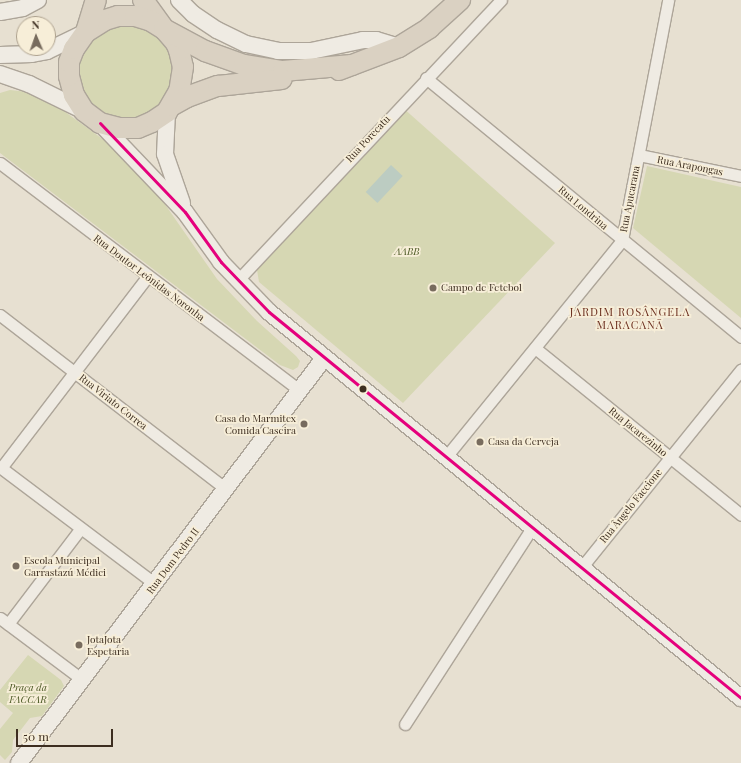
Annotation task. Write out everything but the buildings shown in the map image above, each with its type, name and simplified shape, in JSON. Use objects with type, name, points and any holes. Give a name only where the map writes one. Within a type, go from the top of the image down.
[{"type":"highway","points":[[96,0],[86,32],[71,55],[68,70],[70,86],[92,117],[119,128],[138,128],[152,122],[187,97],[218,86],[323,75],[400,47],[429,28],[460,0]]},
{"type":"highway","points":[[143,0],[179,50],[183,67],[182,81],[169,109]]},
{"type":"highway","points":[[86,32],[104,20],[118,16],[135,16],[164,29],[205,51],[260,68],[283,71],[352,65]]},
{"type":"street","points":[[179,0],[193,14],[217,30],[246,44],[278,51],[311,51],[363,40],[376,40],[400,47]]},
{"type":"street","name":"Rua Porecatu","points":[[238,280],[426,78],[501,0]]},
{"type":"street","name":"Rua Apucarana","points":[[445,458],[622,240],[668,0]]},
{"type":"street","points":[[0,12],[22,8],[37,1]]},
{"type":"street","points":[[0,55],[32,54],[47,51],[86,32]]},
{"type":"street","points":[[0,74],[29,84],[92,117],[186,212],[217,257],[269,312],[445,458],[741,698]]},
{"type":"street","name":"Rua Londrina","points":[[426,78],[741,337]]},
{"type":"street","points":[[0,84],[29,84]]},
{"type":"street","points":[[169,109],[165,154],[186,212]]},
{"type":"street","name":"Rua Arapongas","points":[[639,155],[741,176]]},
{"type":"street","name":"Rua Doutor Leônidas Noronha","points":[[0,163],[147,277],[299,390]]},
{"type":"street","points":[[147,277],[1,467],[80,529],[155,584]]},
{"type":"street","name":"Rua Viriato Correa","points":[[0,316],[226,489]]},
{"type":"street","name":"Rua Jacarezinho","points":[[535,348],[741,515]]},
{"type":"street","name":"Rua Dom Pedro II","points":[[19,763],[324,358]]},
{"type":"street","name":"Rua Ângelo Faccione","points":[[581,568],[741,370]]},
{"type":"street","points":[[405,724],[532,528]]},
{"type":"street","points":[[80,529],[4,621],[83,680]]},
{"type":"green space","points":[[126,24],[144,28],[160,38],[170,54],[174,72],[170,90],[160,106],[144,116],[126,120],[108,116],[92,106],[82,90],[78,72],[82,54],[92,38],[108,28]]},
{"type":"green space","points":[[10,90],[28,92],[53,103],[119,151],[155,190],[217,279],[257,321],[296,356],[300,361],[298,367],[293,370],[280,365],[0,153],[0,93]]},
{"type":"green space","name":"AABB","points":[[402,107],[555,243],[403,403],[259,282],[257,270],[263,260]]},
{"type":"green space","points":[[647,166],[741,187],[741,318],[633,228]]},
{"type":"green space","name":"Praça da FACCAR","points":[[28,655],[61,680],[64,686],[42,716],[30,718],[13,740],[12,752],[5,760],[0,755],[0,729],[13,713],[0,702],[0,690]]},
{"type":"shaded area","points":[[391,165],[403,176],[377,203],[366,192]]},
{"type":"transit line","points":[[100,123],[185,212],[221,262],[269,312],[741,698]]},
{"type":"place","name":"Campo de Fetebol","points":[[433,288]]},
{"type":"place","name":"Casa do Marmitex Comida Caseira","points":[[304,424]]},
{"type":"place","name":"Casa da Cerveja","points":[[480,442]]},
{"type":"place","name":"Escola Municipal Garrastazú Médici","points":[[16,566]]},
{"type":"place","name":"JotaJota Espetaria","points":[[79,645]]},
{"type":"district","name":"JARDIM ROSÂNGELA MARACANÃ","points":[[630,319]]}]
